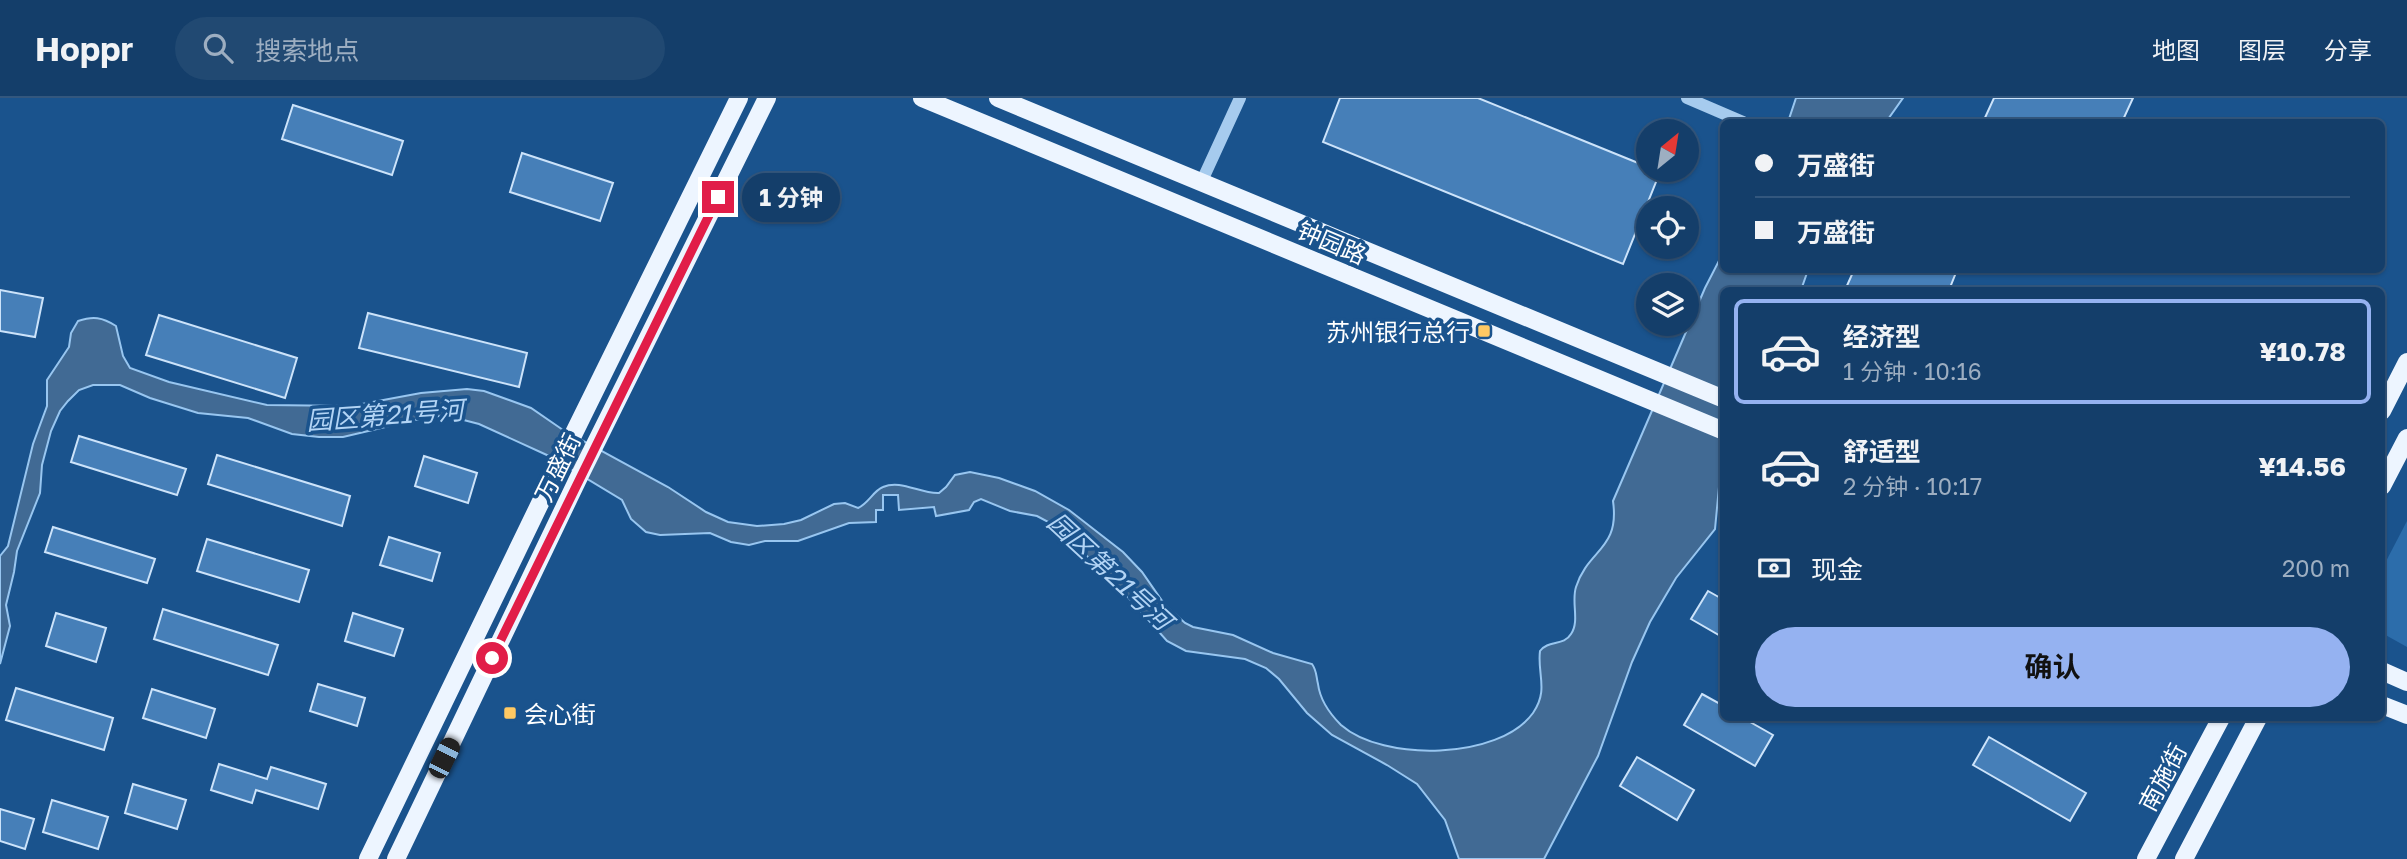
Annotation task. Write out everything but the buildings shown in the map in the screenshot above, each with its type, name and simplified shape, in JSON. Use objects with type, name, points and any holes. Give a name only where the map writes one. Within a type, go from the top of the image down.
[{"type":"main road","name":"万盛街","points":[[369,859],[739,98]]},
{"type":"main road","name":"万盛街","points":[[396,859],[578,479],[767,98]]},
{"type":"main road","name":"钟园路","points":[[922,98],[1720,429]]},
{"type":"main road","name":"钟园路","points":[[998,98],[1720,397]]},
{"type":"main road","points":[[2385,405],[2407,362]]},
{"type":"main road","points":[[2385,480],[2407,438]]},
{"type":"main road","points":[[2385,672],[2407,682]]},
{"type":"main road","points":[[2385,706],[2407,715]]},
{"type":"main road","name":"南施街","points":[[2146,859],[2219,721]]},
{"type":"main road","points":[[2184,859],[2256,721]]},
{"type":"street","points":[[1201,183],[1240,98]]},
{"type":"street","points":[[1687,98],[1736,119]]},
{"type":"shaded area","points":[[2407,521],[2407,647],[2385,635],[2385,563]]},
{"type":"water","points":[[1796,98],[1903,98],[1888,119],[1789,119]]},
{"type":"water","name":"园区第21号河","points":[[1720,259],[1720,273],[1807,273],[1802,287],[1720,287],[1720,485],[1715,529],[1676,578],[1650,622],[1632,662],[1598,756],[1544,859],[1459,859],[1445,820],[1417,784],[1332,735],[1307,713],[1279,679],[1266,668],[1245,659],[1186,651],[1167,641],[1119,587],[1056,526],[1037,516],[1010,511],[981,499],[974,502],[969,510],[936,516],[934,507],[899,510],[898,495],[883,495],[883,510],[876,510],[876,522],[849,523],[798,541],[765,541],[749,545],[731,542],[710,533],[660,535],[646,532],[631,519],[622,500],[549,456],[479,424],[452,417],[432,416],[343,437],[319,437],[292,434],[248,418],[198,413],[120,385],[93,385],[79,390],[60,411],[51,431],[42,465],[40,493],[17,551],[6,605],[10,626],[0,664],[0,556],[8,546],[33,444],[47,406],[47,380],[69,347],[71,333],[78,321],[97,318],[116,326],[123,356],[130,368],[169,382],[267,405],[351,406],[421,393],[467,389],[484,391],[531,408],[563,430],[728,522],[757,526],[784,524],[801,520],[834,504],[845,503],[858,508],[880,489],[890,485],[939,493],[955,475],[970,472],[999,478],[1035,491],[1069,510],[1123,552],[1142,572],[1165,605],[1185,623],[1233,635],[1273,653],[1312,664],[1321,696],[1329,711],[1341,725],[1360,737],[1411,750],[1468,747],[1495,740],[1517,729],[1538,705],[1541,689],[1540,651],[1547,645],[1568,638],[1574,629],[1576,587],[1581,574],[1608,540],[1614,517],[1613,501],[1684,336],[1699,336],[1699,302]]},
{"type":"place","name":"苏州银行总行","points":[[1484,331]]},
{"type":"place","name":"会心街","points":[[510,713]]},
{"type":"route","points":[[492,658],[718,197]]}]
